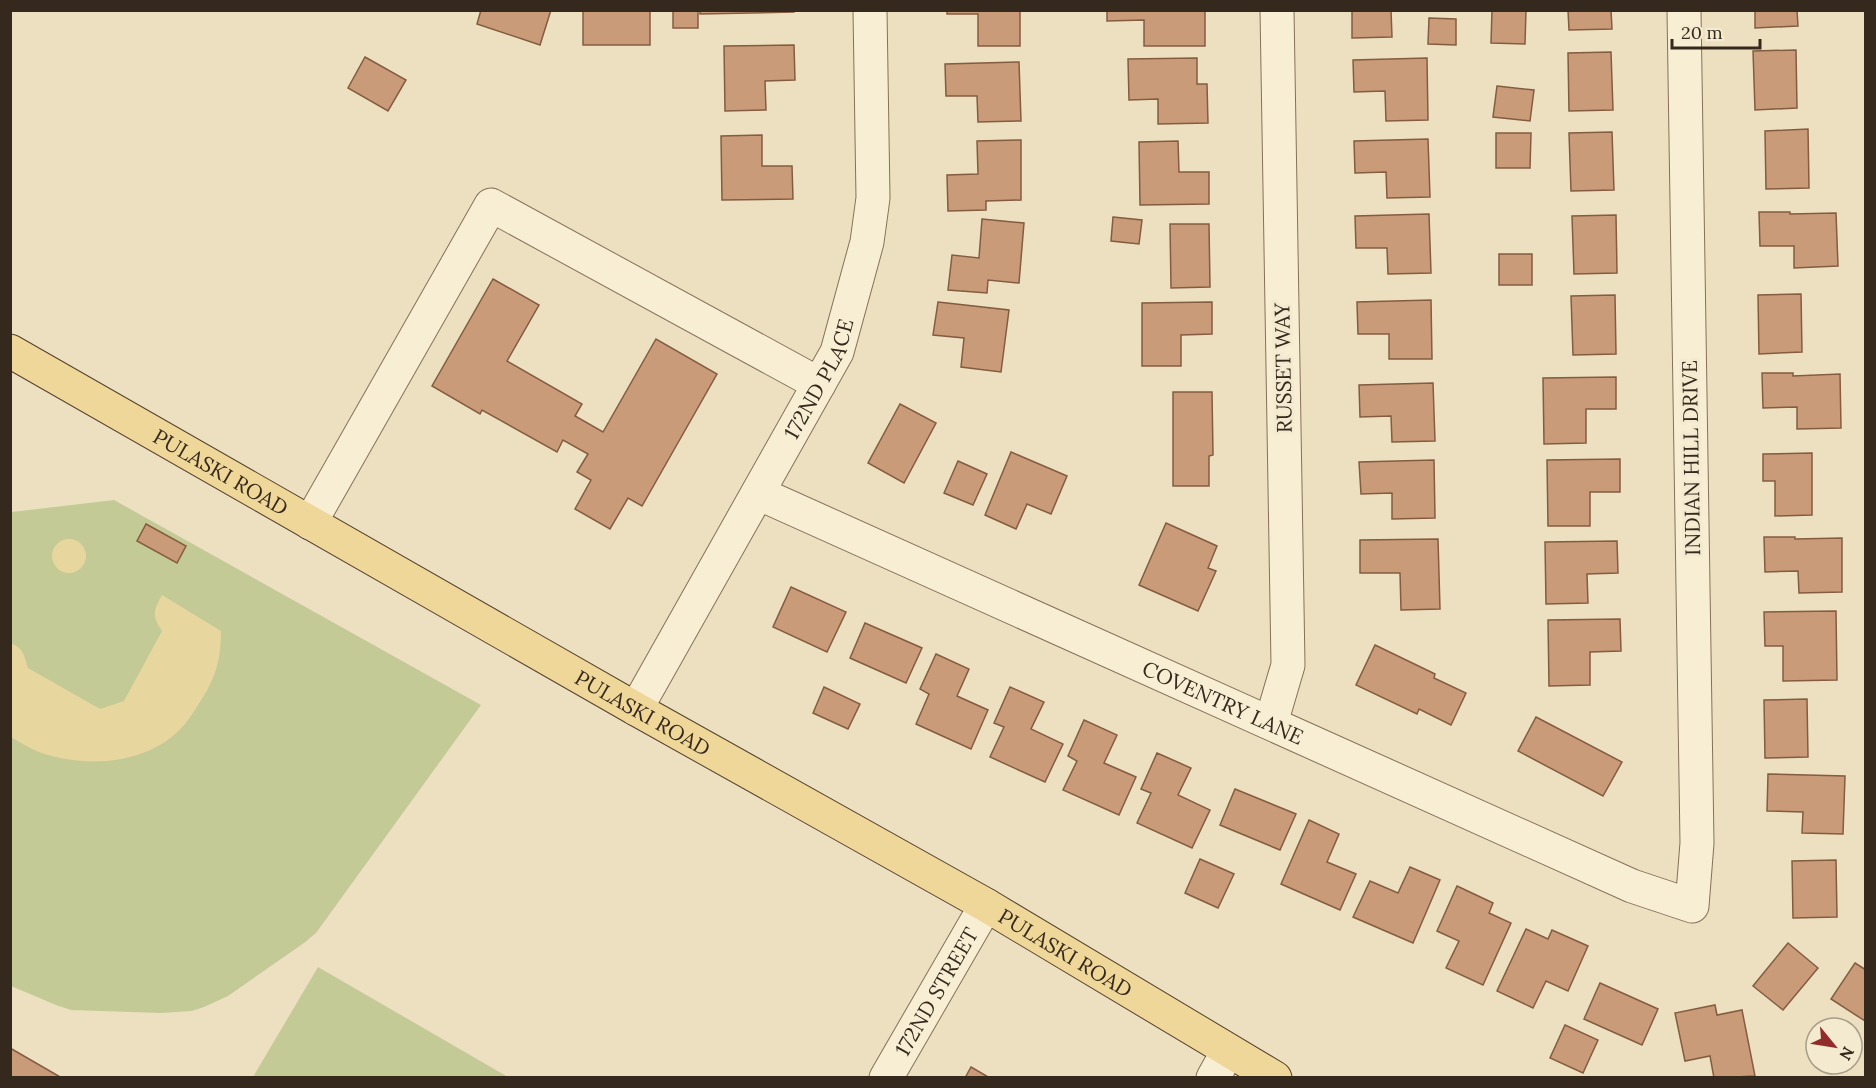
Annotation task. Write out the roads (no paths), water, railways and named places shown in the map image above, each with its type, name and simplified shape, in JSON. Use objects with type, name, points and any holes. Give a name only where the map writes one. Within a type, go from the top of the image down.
[{"type":"main road","name":"PULASKI ROAD","points":[[10,351],[636,709],[986,905],[1220,1064],[1275,1077]]},
{"type":"street","name":"172ND PLACE","points":[[636,709],[837,352],[867,242],[873,198],[870,10]]},
{"type":"street","name":"RUSSET WAY","points":[[1271,723],[1288,665],[1277,10]]},
{"type":"street","name":"INDIAN HILL DRIVE","points":[[1684,10],[1697,843],[1692,906]]},
{"type":"street","points":[[310,523],[491,205],[819,384]]},
{"type":"street","name":"COVENTRY LANE","points":[[758,493],[1632,886],[1692,906]]},
{"type":"street","name":"172ND STREET","points":[[886,1077],[986,905]]}]
